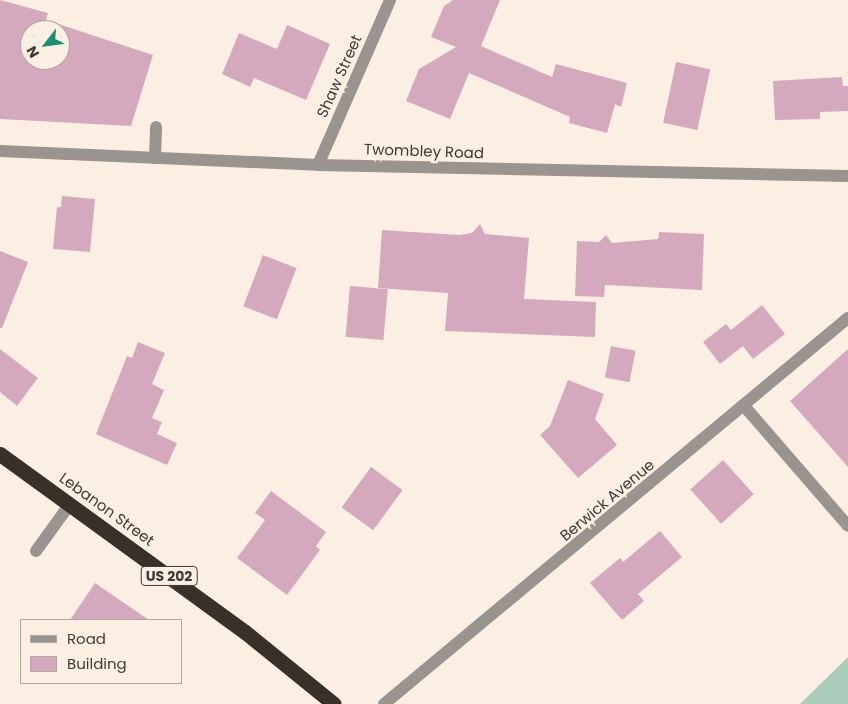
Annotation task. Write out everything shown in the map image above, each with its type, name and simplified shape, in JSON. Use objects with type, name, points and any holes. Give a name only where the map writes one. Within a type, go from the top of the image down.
[{"type":"highway","name":"Lebanon Street","points":[[0,454],[245,632],[334,704]]},
{"type":"street","name":"Shaw Street","points":[[318,165],[390,0]]},
{"type":"street","points":[[155,158],[156,126]]},
{"type":"street","name":"Twombley Road","points":[[0,152],[318,165],[848,176]]},
{"type":"street","name":"Berwick Avenue","points":[[384,704],[745,407],[848,318]]},
{"type":"street","points":[[745,407],[848,526]]},
{"type":"street","points":[[36,551],[70,504]]},
{"type":"green space","points":[[848,657],[848,704],[800,704]]},
{"type":"building","points":[[0,0],[48,13],[46,20],[20,20],[20,70],[70,70],[70,28],[153,55],[131,126],[0,119]]},
{"type":"building","points":[[453,0],[500,0],[481,46],[552,77],[556,64],[627,83],[621,107],[615,104],[607,133],[569,123],[570,117],[469,73],[450,119],[406,101],[419,69],[456,47],[431,37],[444,6]]},
{"type":"building","points":[[287,25],[330,44],[306,100],[254,78],[250,87],[222,74],[239,33],[277,49]]},
{"type":"building","points":[[676,62],[710,69],[697,130],[663,123]]},
{"type":"building","points":[[842,77],[843,86],[848,86],[848,111],[820,112],[820,119],[775,120],[773,81]]},
{"type":"building","points":[[62,196],[95,199],[90,252],[53,249],[57,207],[61,207]]},
{"type":"building","points":[[480,224],[485,234],[529,238],[524,299],[596,302],[595,337],[445,331],[448,293],[378,288],[382,230],[459,235],[472,233]]},
{"type":"building","points":[[659,232],[704,234],[702,290],[605,285],[604,297],[575,296],[577,241],[599,242],[606,235],[612,243],[658,239]]},
{"type":"building","points":[[0,251],[28,262],[2,328],[0,328]]},
{"type":"building","points":[[263,255],[297,268],[277,319],[243,306]]},
{"type":"building","points":[[350,286],[388,289],[383,340],[346,337]]},
{"type":"building","points":[[762,305],[785,334],[753,359],[743,346],[720,364],[703,342],[726,324],[731,330]]},
{"type":"building","points":[[138,342],[165,353],[152,384],[164,390],[152,418],[162,422],[157,434],[177,443],[167,465],[96,434],[127,356],[132,358]]},
{"type":"building","points":[[611,346],[636,351],[629,382],[605,377]]},
{"type":"building","points":[[0,349],[38,378],[17,406],[0,392]]},
{"type":"building","points":[[848,349],[848,467],[790,401]]},
{"type":"building","points":[[568,380],[604,394],[595,419],[617,445],[578,478],[540,435],[550,426]]},
{"type":"building","points":[[723,460],[754,494],[721,524],[690,489]]},
{"type":"building","points":[[371,467],[403,490],[373,530],[342,507]]},
{"type":"building","points":[[271,491],[326,532],[316,546],[320,550],[287,595],[237,558],[265,520],[255,513]]},
{"type":"building","points":[[660,531],[682,557],[638,594],[644,601],[622,620],[590,583],[620,558],[623,562]]},
{"type":"building","points":[[95,583],[148,619],[71,619]]}]
